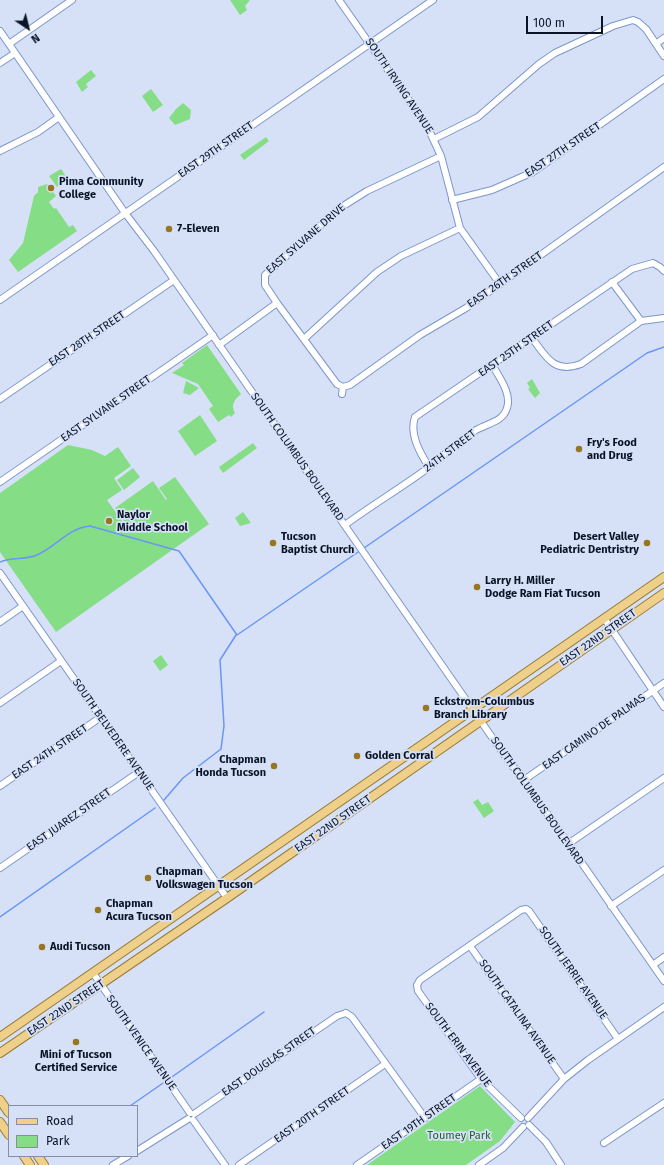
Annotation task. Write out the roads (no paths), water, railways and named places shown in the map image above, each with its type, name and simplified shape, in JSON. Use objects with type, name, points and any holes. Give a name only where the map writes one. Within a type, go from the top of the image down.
[{"type":"main road","name":"EAST 22ND STREET","points":[[0,1036],[664,577]]},
{"type":"main road","name":"EAST 22ND STREET","points":[[0,1053],[227,898],[664,593]]},
{"type":"main road","points":[[0,1100],[8,1112]]},
{"type":"main road","points":[[0,1122],[8,1134]]},
{"type":"street","points":[[9,44],[72,0]]},
{"type":"street","name":"SOUTH IRVING AVENUE","points":[[339,0],[421,116],[434,139],[441,156],[460,228],[500,284]]},
{"type":"street","name":"EAST 29TH STREET","points":[[0,300],[433,0]]},
{"type":"street","points":[[434,139],[478,117],[539,64],[563,48],[621,24],[633,20],[641,24],[664,56]]},
{"type":"street","name":"SOUTH COLUMBUS BOULEVARD","points":[[0,31],[125,213],[174,280],[346,526],[480,721],[524,780],[664,981]]},
{"type":"street","points":[[656,44],[664,38]]},
{"type":"street","points":[[0,63],[15,53]]},
{"type":"street","name":"EAST 27TH STREET","points":[[452,200],[492,190],[533,172],[664,79]]},
{"type":"street","points":[[0,151],[38,132],[59,117]]},
{"type":"street","name":"EAST SYLVANE DRIVE","points":[[343,387],[337,384],[277,303],[261,278],[340,208],[367,191],[441,156]]},
{"type":"street","name":"EAST 26TH STREET","points":[[343,387],[350,385],[420,335],[466,308],[664,167]]},
{"type":"street","points":[[304,340],[377,272],[401,256],[460,228]]},
{"type":"street","name":"EAST 25TH STREET","points":[[429,467],[414,436],[412,426],[415,417],[493,366],[632,269],[641,265],[653,263],[664,271]]},
{"type":"street","name":"EAST 28TH STREET","points":[[0,399],[174,280]]},
{"type":"street","points":[[612,282],[641,321]]},
{"type":"street","points":[[219,344],[277,303]]},
{"type":"street","points":[[532,338],[553,363],[562,368],[572,367],[581,364],[641,321],[664,318]]},
{"type":"street","name":"EAST SYLVANE STREET","points":[[0,482],[213,336]]},
{"type":"street","name":"24TH STREET","points":[[346,526],[371,511],[373,506],[429,467],[453,446],[478,429],[498,420],[505,413],[508,400],[503,384],[493,366]]},
{"type":"street","points":[[342,394],[343,387]]},
{"type":"street","name":"SOUTH BELVEDERE AVENUE","points":[[0,573],[227,898]]},
{"type":"street","points":[[0,622],[23,606]]},
{"type":"street","points":[[604,618],[664,707]]},
{"type":"street","points":[[0,703],[61,661]]},
{"type":"street","name":"EAST CAMINO DE PALMAS","points":[[524,780],[664,683]]},
{"type":"street","name":"EAST 24TH STREET","points":[[0,786],[100,717]]},
{"type":"street","name":"EAST JUAREZ STREET","points":[[0,868],[139,772]]},
{"type":"street","points":[[568,844],[664,778]]},
{"type":"street","points":[[612,906],[664,870]]},
{"type":"street","name":"SOUTH JERRIE AVENUE","points":[[470,946],[522,910],[529,910],[618,1040]]},
{"type":"street","name":"SOUTH ERIN AVENUE","points":[[470,946],[417,983],[418,991],[481,1079],[521,1118],[525,1117],[526,1124]]},
{"type":"street","name":"SOUTH CATALINA AVENUE","points":[[470,946],[564,1079]]},
{"type":"street","points":[[653,965],[664,957]]},
{"type":"street","name":"SOUTH VENICE AVENUE","points":[[92,972],[225,1165]]},
{"type":"street","points":[[479,1165],[503,1148],[526,1124],[564,1079],[664,1007]]},
{"type":"street","name":"EAST DOUGLAS STREET","points":[[138,1150],[337,1016],[346,1012],[352,1017],[385,1064]]},
{"type":"street","points":[[385,1064],[425,1118]]},
{"type":"street","name":"EAST 20TH STREET","points":[[239,1165],[385,1064]]},
{"type":"street","name":"EAST 19TH STREET","points":[[358,1165],[481,1079]]},
{"type":"street","points":[[604,1143],[664,1103]]},
{"type":"street","points":[[526,1124],[546,1142],[561,1165]]},
{"type":"street","points":[[113,1165],[126,1157]]},
{"type":"waterway","points":[[364,548],[647,353],[664,347]]},
{"type":"waterway","points":[[0,562],[33,557],[44,552],[75,530],[90,526],[179,551],[237,635],[361,550]]},
{"type":"waterway","points":[[164,800],[183,778],[221,749],[224,726],[220,660],[236,635]]},
{"type":"waterway","points":[[0,917],[155,808]]},
{"type":"waterway","points":[[169,1079],[264,1012]]},
{"type":"waterway","points":[[131,1105],[166,1081]]},
{"type":"place","name":"Pima Community College","points":[[51,188]]},
{"type":"place","name":"7-Eleven","points":[[169,229]]},
{"type":"place","name":"Fry's Food and Drug","points":[[579,449]]},
{"type":"place","name":"Naylor Middle School","points":[[109,521]]},
{"type":"place","name":"Tucson Baptist Church","points":[[273,543]]},
{"type":"place","name":"Desert Valley Pediatric Dentristry","points":[[647,543]]},
{"type":"place","name":"Larry H. Miller Dodge Ram Fiat Tucson","points":[[477,587]]},
{"type":"place","name":"Eckstrom-Columbus Branch Library","points":[[426,708]]},
{"type":"place","name":"Golden Corral","points":[[357,756]]},
{"type":"place","name":"Chapman Honda Tucson","points":[[274,766]]},
{"type":"place","name":"Chapman Volkswagen Tucson","points":[[148,878]]},
{"type":"place","name":"Chapman Acura Tucson","points":[[98,910]]},
{"type":"place","name":"Audi Tucson","points":[[42,947]]},
{"type":"place","name":"Mini of Tucson Certified Service","points":[[76,1042]]},
{"type":"park label","name":"Toumey Park","points":[[459,1136]]}]
